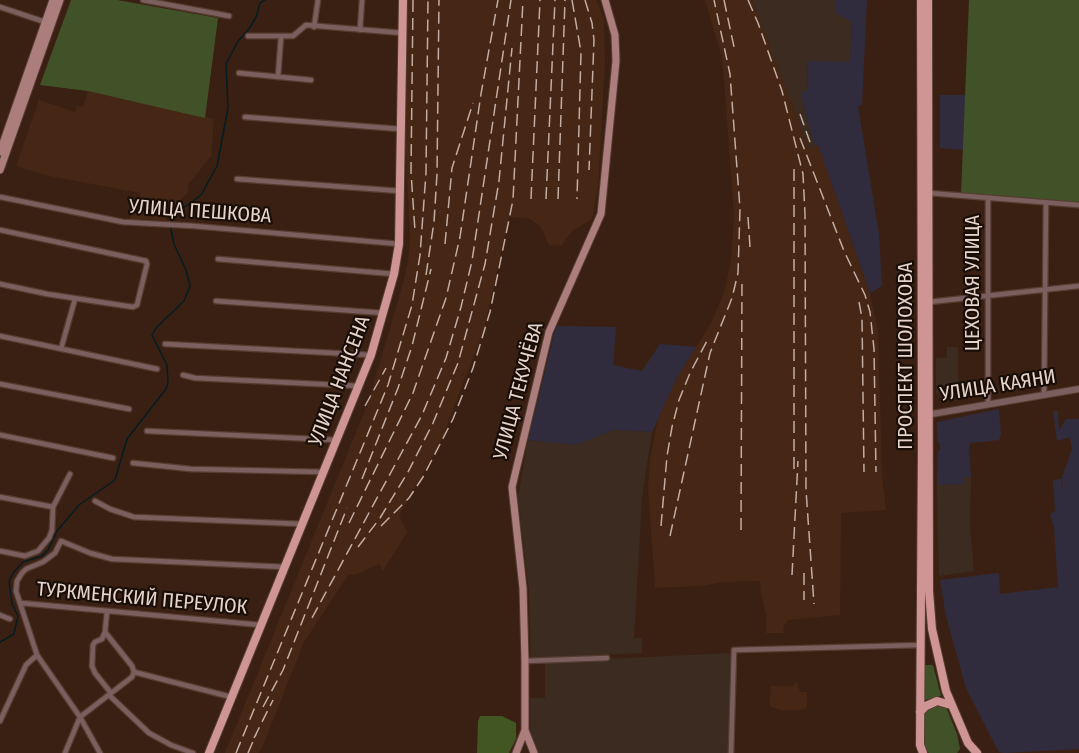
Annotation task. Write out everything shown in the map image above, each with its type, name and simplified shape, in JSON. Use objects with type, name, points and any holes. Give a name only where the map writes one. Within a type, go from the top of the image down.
[{"type":"main road","points":[[0,152],[53,0]]},
{"type":"main road","points":[[0,170],[60,0]]},
{"type":"main road","name":"УЛИЦА НАНСЕНА","points":[[209,753],[359,386],[384,314],[399,244],[403,0]]},
{"type":"main road","name":"УЛИЦА ТЕКУЧЁВА","points":[[516,753],[525,730],[525,661],[523,588],[512,487],[549,332],[601,214],[615,61],[615,35],[605,0]]},
{"type":"main road","name":"ПРОСПЕКТ ШОЛОХОВА","points":[[921,0],[925,415],[930,611],[941,675],[951,705],[967,739],[977,753]]},
{"type":"main road","name":"ПРОСПЕКТ ШОЛОХОВА","points":[[921,749],[925,415],[929,302],[928,0]]},
{"type":"main road","points":[[920,712],[937,701],[951,705]]},
{"type":"main road","name":"УЛИЦА ТЕКУЧЁВА","points":[[525,730],[534,753]]},
{"type":"main road","points":[[964,753],[967,739]]},
{"type":"main road","points":[[916,753],[921,749]]},
{"type":"street","points":[[142,0],[229,16]]},
{"type":"street","points":[[314,27],[318,0]]},
{"type":"street","points":[[360,30],[362,0]]},
{"type":"street","points":[[0,7],[45,22]]},
{"type":"street","points":[[248,36],[293,36],[306,25],[403,33]]},
{"type":"street","points":[[278,77],[281,37]]},
{"type":"street","points":[[239,73],[311,80]]},
{"type":"street","points":[[245,117],[400,129]]},
{"type":"street","points":[[237,178],[400,191]]},
{"type":"street","points":[[929,193],[1079,205]]},
{"type":"street","name":"УЛИЦА ПЕШКОВА","points":[[0,197],[123,222],[399,244]]},
{"type":"street","name":"ЦЕХОВАЯ УЛИЦА","points":[[988,198],[988,404]]},
{"type":"street","points":[[1044,395],[1046,202]]},
{"type":"street","points":[[0,230],[146,261],[147,264],[137,305],[133,307],[75,299],[0,284]]},
{"type":"street","points":[[218,259],[394,274]]},
{"type":"street","points":[[929,302],[1079,286]]},
{"type":"street","points":[[61,349],[75,299]]},
{"type":"street","points":[[216,301],[384,314]]},
{"type":"street","points":[[0,336],[157,369]]},
{"type":"street","points":[[165,344],[371,355]]},
{"type":"street","points":[[183,375],[195,378],[359,386]]},
{"type":"street","points":[[0,384],[129,409]]},
{"type":"street","name":"УЛИЦА КАЯНИ","points":[[925,415],[1079,389]]},
{"type":"street","points":[[147,431],[337,440]]},
{"type":"street","points":[[0,435],[113,459]]},
{"type":"street","points":[[133,463],[191,469],[324,472]]},
{"type":"street","points":[[0,551],[25,556],[38,551],[49,538],[52,530],[53,507],[70,474]]},
{"type":"street","points":[[0,497],[53,507]]},
{"type":"street","points":[[95,501],[110,509],[134,516],[302,524]]},
{"type":"street","points":[[99,753],[80,717],[37,655],[16,591],[19,576],[27,569],[44,562],[55,553],[62,541],[90,553],[112,559],[285,567]]},
{"type":"street","name":"ТУРКМЕНСКИЙ ПЕРЕУЛОК","points":[[21,603],[261,625]]},
{"type":"street","points":[[107,611],[105,632],[102,639],[93,645],[92,666],[95,673],[110,694],[149,732],[171,745],[194,753]]},
{"type":"street","points":[[0,615],[9,619]]},
{"type":"street","points":[[65,753],[80,717],[132,677],[134,672],[132,666],[105,632]]},
{"type":"street","points":[[731,753],[734,650],[921,645]]},
{"type":"street","points":[[0,721],[26,665],[37,655]]},
{"type":"street","points":[[525,661],[607,657]]},
{"type":"street","points":[[134,672],[231,697]]},
{"type":"shaded area","points":[[408,0],[596,0],[604,19],[605,63],[598,187],[592,219],[571,232],[561,246],[549,245],[540,226],[528,218],[509,217],[484,329],[439,446],[399,515],[407,532],[383,571],[379,564],[357,574],[348,575],[304,642],[258,753],[225,753],[368,403],[402,287],[408,262],[410,239],[405,130]]},
{"type":"shaded area","points":[[705,0],[752,0],[809,149],[818,145],[870,293],[878,331],[882,475],[886,510],[841,513],[840,615],[788,620],[784,625],[783,633],[766,633],[766,615],[760,581],[655,588],[648,486],[650,459],[658,419],[677,378],[711,323],[725,290],[731,260],[734,216],[724,79],[721,54]]},
{"type":"shaded area","points":[[752,0],[836,0],[836,13],[852,22],[850,62],[808,62],[807,91],[801,92],[815,147],[809,150]]},
{"type":"shaded area","points":[[836,0],[867,0],[862,105],[858,106],[879,235],[882,286],[870,293],[818,146],[815,147],[801,92],[807,90],[808,61],[850,62],[852,22],[836,13]]},
{"type":"shaded area","points":[[88,91],[214,119],[211,156],[188,185],[188,192],[166,220],[130,219],[141,193],[49,176],[16,166],[39,100],[75,112],[77,106],[83,107]]},
{"type":"shaded area","points":[[940,95],[966,95],[964,150],[940,148]]},
{"type":"shaded area","points":[[556,326],[616,327],[613,365],[642,371],[660,344],[697,347],[677,378],[652,432],[614,430],[575,445],[528,440]]},
{"type":"shaded area","points":[[947,347],[958,347],[958,393],[936,393],[936,358],[947,358]]},
{"type":"shaded area","points":[[999,409],[1001,434],[999,440],[969,445],[971,477],[964,477],[964,484],[937,485],[940,443],[938,443],[937,422]]},
{"type":"shaded area","points":[[1053,411],[1058,411],[1059,431],[1066,419],[1079,419],[1079,749],[1004,753],[999,752],[996,747],[966,688],[946,616],[940,580],[999,573],[1000,594],[1058,587],[1054,527],[1050,515],[1055,510],[1053,480],[1061,479],[1063,489],[1062,477],[1072,450],[1070,437],[1057,441]]},
{"type":"shaded area","points":[[614,430],[652,432],[642,497],[634,638],[642,638],[642,653],[531,658],[529,592],[518,498],[528,440],[575,445]]},
{"type":"shaded area","points":[[964,477],[971,477],[970,526],[974,571],[939,576],[937,485],[963,484]]},
{"type":"shaded area","points":[[730,653],[728,753],[531,753],[530,698],[545,698],[545,662]]},
{"type":"shaded area","points":[[794,682],[798,683],[800,692],[807,692],[807,708],[780,710],[769,706],[771,686],[794,686]]},
{"type":"green space","points":[[71,0],[117,0],[218,18],[205,118],[88,91],[40,85]]},
{"type":"green space","points":[[969,0],[1079,0],[1079,202],[961,194]]},
{"type":"green space","points":[[925,665],[933,665],[941,696],[925,700]]},
{"type":"green space","points":[[937,704],[946,707],[957,734],[960,749],[957,753],[929,753],[926,750],[924,714],[925,710]]},
{"type":"green space","points":[[480,716],[502,716],[516,723],[516,739],[509,753],[477,753]]},
{"type":"waterway","points":[[0,642],[14,634],[18,616],[12,604],[9,581],[14,572],[23,562],[42,556],[48,550],[57,531],[79,505],[115,480],[127,439],[166,389],[167,365],[152,335],[156,328],[184,301],[190,286],[186,270],[174,244],[171,230],[172,219],[177,210],[201,195],[217,166],[228,108],[226,64],[238,41],[256,17],[260,3],[265,0]]},
{"type":"railway","points":[[413,0],[411,172],[415,231]]},
{"type":"railway","points":[[236,753],[388,385],[412,305],[420,255],[426,173],[428,0]]},
{"type":"railway","points":[[426,275],[434,222],[437,174],[439,0]]},
{"type":"railway","points":[[349,523],[413,393],[446,298],[460,237],[481,94],[498,0]]},
{"type":"railway","points":[[312,618],[422,415],[446,358],[472,261],[511,0]]},
{"type":"railway","points":[[381,526],[409,498],[423,477],[453,419],[473,368],[490,312],[513,200],[523,0]]},
{"type":"railway","points":[[531,199],[540,0]]},
{"type":"railway","points":[[546,199],[555,0]]},
{"type":"railway","points":[[558,199],[565,0]]},
{"type":"railway","points":[[572,0],[581,52],[577,199]]},
{"type":"railway","points":[[585,0],[594,40],[589,170]]},
{"type":"railway","points":[[670,536],[710,353],[732,298],[738,273],[740,209],[730,74],[714,0]]},
{"type":"railway","points":[[724,0],[734,47]]},
{"type":"railway","points":[[748,0],[782,91],[803,174],[806,490],[814,604]]},
{"type":"railway","points":[[358,547],[380,518],[408,472],[433,423],[458,363],[485,264],[499,181],[512,48]]},
{"type":"railway","points":[[445,244],[452,168],[473,103]]},
{"type":"railway","points":[[800,114],[811,145]]},
{"type":"railway","points":[[800,138],[870,312],[874,349],[876,472]]},
{"type":"railway","points":[[794,169],[794,469]]},
{"type":"railway","points":[[748,217],[750,247]]},
{"type":"railway","points":[[362,479],[412,346],[431,269]]},
{"type":"railway","points":[[741,530],[742,281]]},
{"type":"railway","points":[[859,302],[862,318],[864,472]]},
{"type":"railway","points":[[661,526],[672,427],[679,400],[690,373],[708,339]]},
{"type":"railway","points":[[365,406],[386,368]]},
{"type":"railway","points":[[792,575],[798,461]]},
{"type":"railway","points":[[263,707],[283,670],[347,508]]},
{"type":"railway","points":[[804,573],[804,600]]},
{"type":"railway","points":[[254,738],[273,700]]},
{"type":"railway","points":[[248,753],[257,732]]}]
